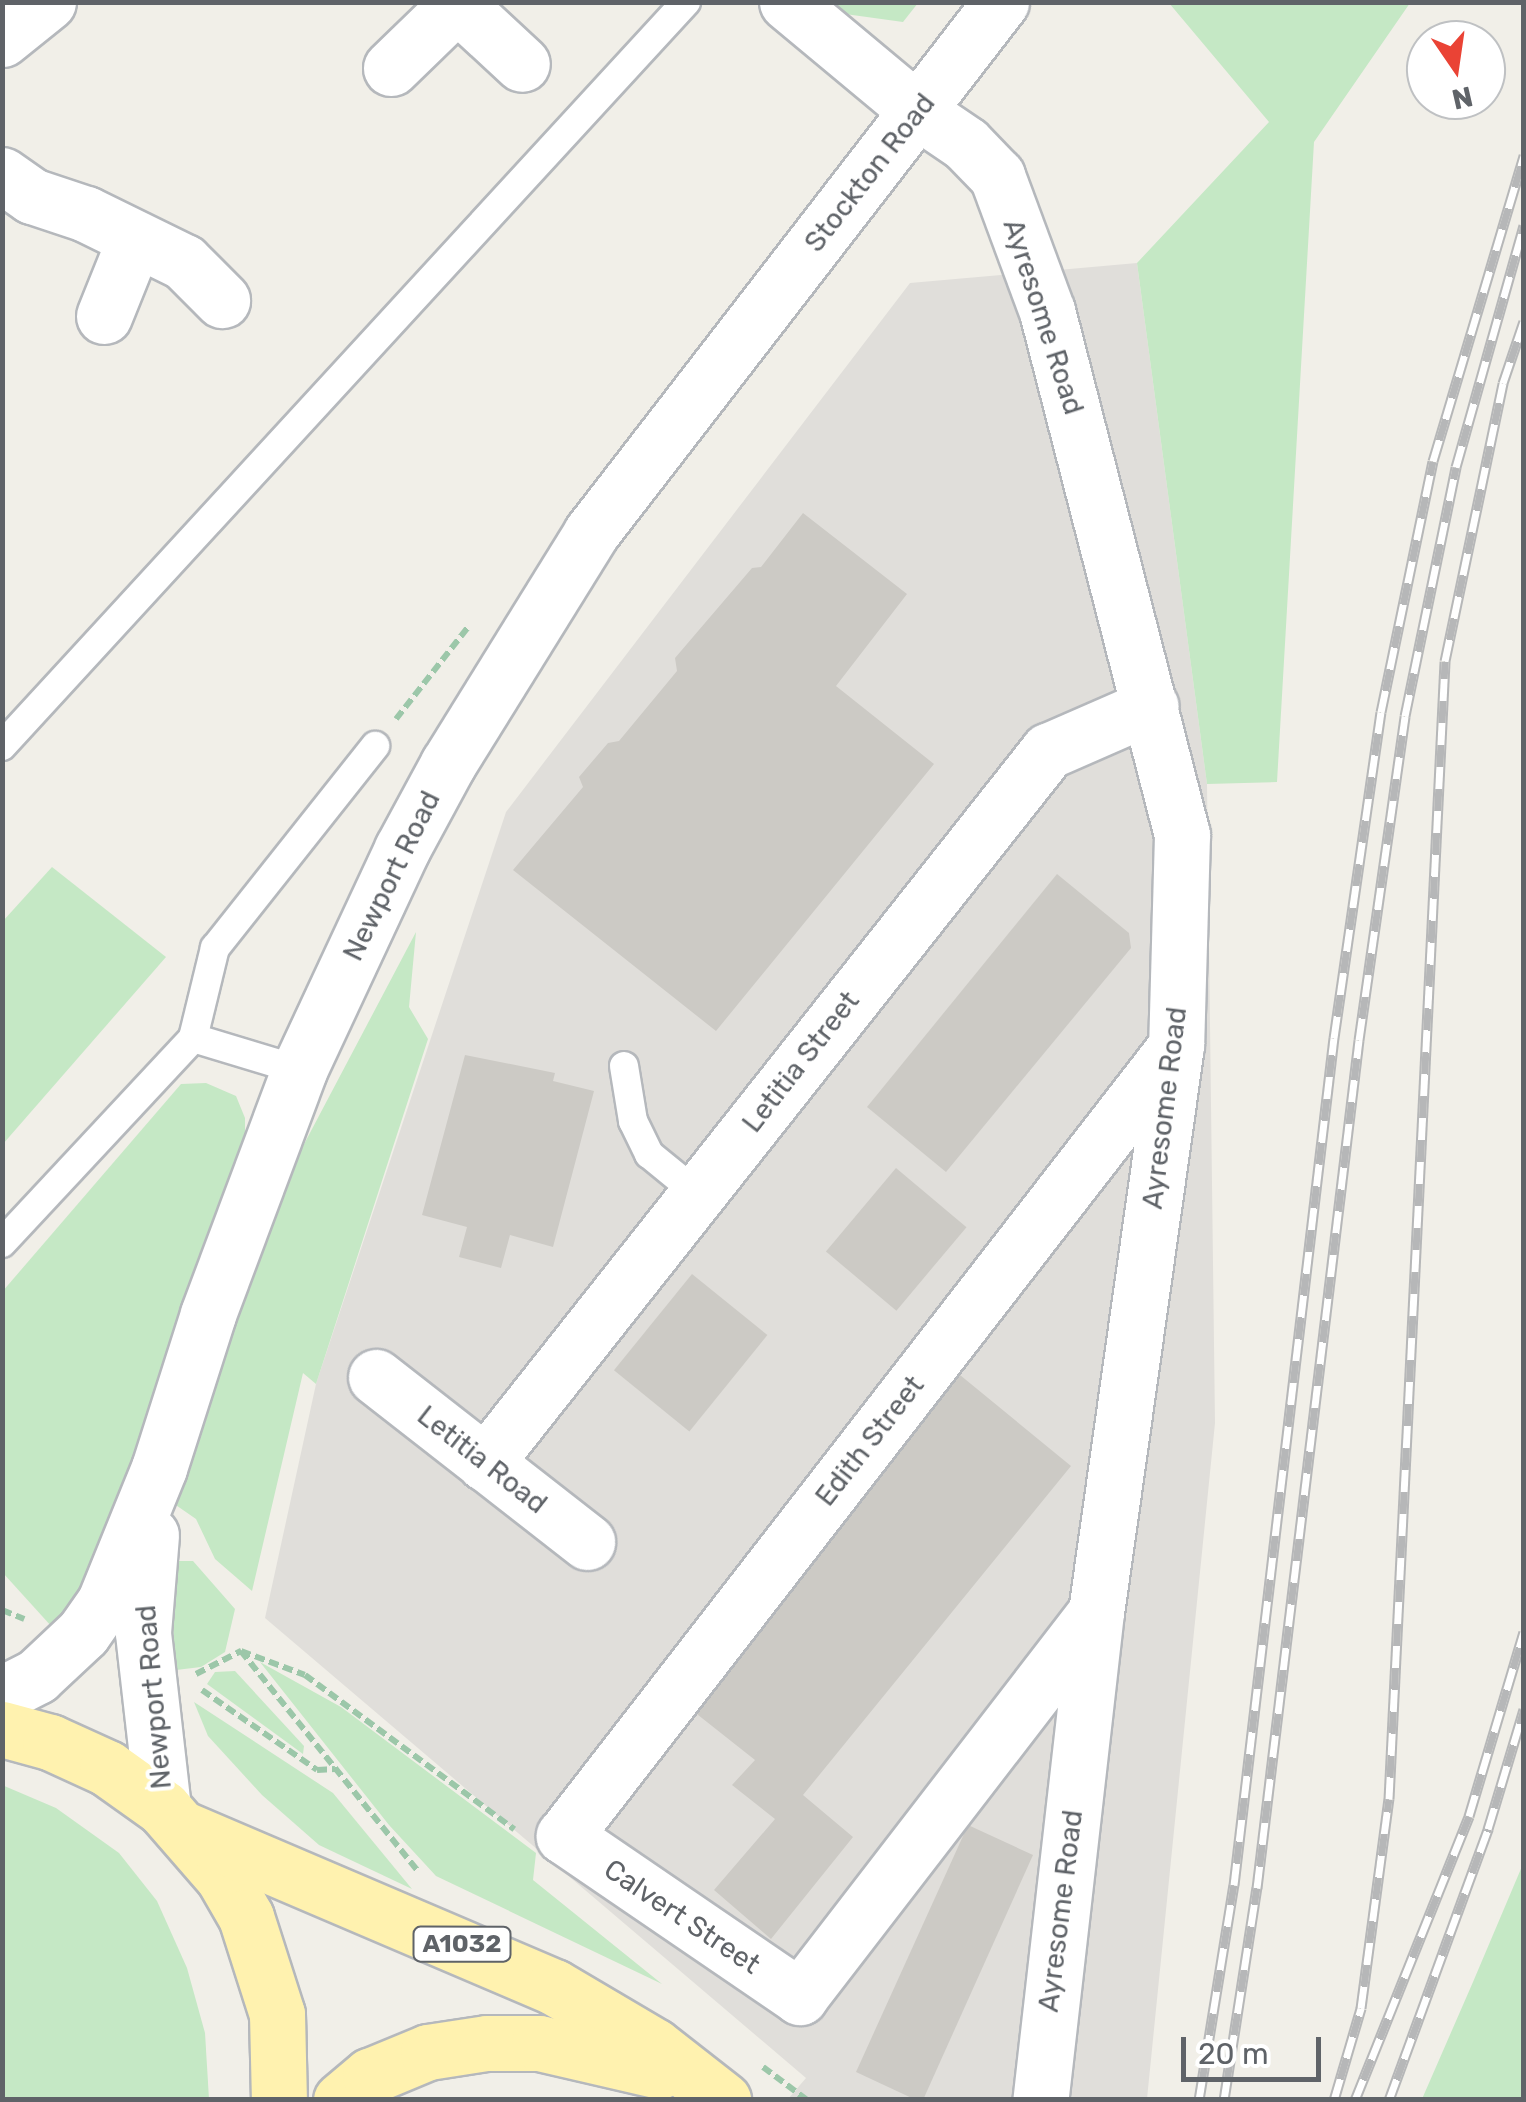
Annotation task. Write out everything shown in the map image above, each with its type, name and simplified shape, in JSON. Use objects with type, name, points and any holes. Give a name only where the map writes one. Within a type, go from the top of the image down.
[{"type":"main road","points":[[2,1729],[50,1742],[107,1768],[174,1819],[224,1877],[246,1917],[277,2014],[280,2100]]},
{"type":"main road","name":"A1032","points":[[174,1819],[554,1987],[654,2046],[730,2084]]},
{"type":"main road","points":[[341,2100],[370,2076],[428,2052],[487,2043],[539,2043],[730,2084]]},
{"type":"street","name":"Ayresome Road","points":[[787,2],[919,112],[966,144],[997,176],[1047,311],[1152,706],[1182,835],[1176,1046],[1096,1612],[1040,2100]]},
{"type":"street","name":"Stockton Road","points":[[736,342],[1001,2]]},
{"type":"street","points":[[390,68],[456,3],[522,64]]},
{"type":"street","points":[[2,175],[32,196],[86,214],[184,262],[222,300]]},
{"type":"street","points":[[104,316],[136,238]]},
{"type":"street","name":"Newport Road","points":[[2,1694],[37,1676],[84,1633],[106,1601],[158,1468],[208,1314],[300,1070],[402,849],[448,764],[591,533],[736,342]]},
{"type":"street","name":"Letitia Street","points":[[485,1462],[1048,751],[1152,706]]},
{"type":"street","name":"Edith Street","points":[[564,1836],[1176,1046]]},
{"type":"street","name":"Letitia Road","points":[[376,1378],[587,1542]]},
{"type":"street","name":"Newport Road","points":[[158,1468],[143,1632],[174,1819]]},
{"type":"street","name":"Calvert Street","points":[[564,1836],[800,1997],[1096,1612]]},
{"type":"lane","points":[[2,746],[686,2]]},
{"type":"lane","points":[[2,1243],[193,1038],[215,948],[375,746]]},
{"type":"lane","points":[[193,1038],[300,1070]]},
{"type":"lane","points":[[624,1066],[633,1122],[649,1154],[698,1194]]},
{"type":"path","points":[[2,1610],[42,1626],[67,1646]]},
{"type":"path","points":[[242,1652],[428,1883]]},
{"type":"path","points":[[336,1769],[317,1770],[186,1679],[242,1652],[304,1675],[543,1850],[564,1836]]},
{"type":"path","points":[[730,2084],[807,2100]]},
{"type":"shaded area","points":[[1137,263],[1207,784],[1215,1423],[1147,2099],[788,2099],[806,2078],[265,1618],[316,1384],[506,812],[910,283]]},
{"type":"green space","points":[[805,3],[918,3],[903,22],[809,9]]},
{"type":"green space","points":[[1169,3],[1410,3],[1314,142],[1277,782],[1207,784],[1137,263],[1269,122]]},
{"type":"green space","points":[[52,867],[166,957],[3,1144],[3,921]]},
{"type":"green space","points":[[416,932],[409,1007],[428,1039],[316,1384],[303,1373],[252,1591],[215,1559],[196,1519],[170,1501],[264,1220]]},
{"type":"green space","points":[[206,1083],[236,1096],[245,1118],[245,1148],[103,1556],[83,1603],[52,1627],[3,1573],[2,1292],[181,1084]]},
{"type":"green space","points":[[179,1561],[193,1561],[235,1609],[225,1652],[201,1667],[176,1670],[171,1600]]},
{"type":"green space","points":[[260,1662],[341,1707],[536,1853],[533,1880],[662,1984],[436,1876],[389,1825]]},
{"type":"green space","points":[[235,1671],[304,1746],[303,1754],[207,1684],[215,1672]]},
{"type":"green space","points":[[194,1702],[333,1793],[412,1889],[319,1845],[262,1795],[208,1736]]},
{"type":"green space","points":[[2,1785],[56,1808],[119,1853],[157,1901],[187,1968],[205,2033],[209,2099],[3,2099]]},
{"type":"green space","points":[[1523,1864],[1523,2099],[1422,2099],[1473,1982]]},
{"type":"building","points":[[803,513],[907,594],[836,686],[934,764],[716,1031],[513,870],[583,787],[579,777],[608,743],[619,741],[677,671],[675,658],[752,568],[761,567]]},
{"type":"building","points":[[1057,874],[1129,933],[1131,948],[946,1172],[867,1107]]},
{"type":"building","points":[[465,1055],[555,1073],[553,1081],[594,1091],[553,1247],[510,1235],[501,1268],[459,1257],[467,1227],[422,1215]]},
{"type":"building","points":[[896,1168],[966,1227],[896,1311],[826,1251]]},
{"type":"building","points":[[692,1274],[767,1335],[689,1431],[614,1370]]},
{"type":"building","points":[[960,1375],[1071,1466],[803,1795],[853,1837],[771,1939],[714,1890],[775,1819],[732,1785],[755,1760],[688,1707]]},
{"type":"building","points":[[968,1825],[1033,1855],[923,2100],[916,2100],[856,2072]]},
{"type":"railway","points":[[1199,2100],[1234,1885],[1334,1038],[1381,712],[1433,461],[1524,155]]},
{"type":"railway","points":[[1224,2100],[1257,1888],[1359,1040],[1405,716],[1456,467],[1524,225]]},
{"type":"railway","points":[[1334,2100],[1361,2008],[1389,1799],[1445,661],[1503,383],[1524,321]]},
{"type":"railway","points":[[1355,2100],[1469,1816],[1524,1632]]},
{"type":"railway","points":[[1389,2100],[1488,1829],[1524,1709]]}]
